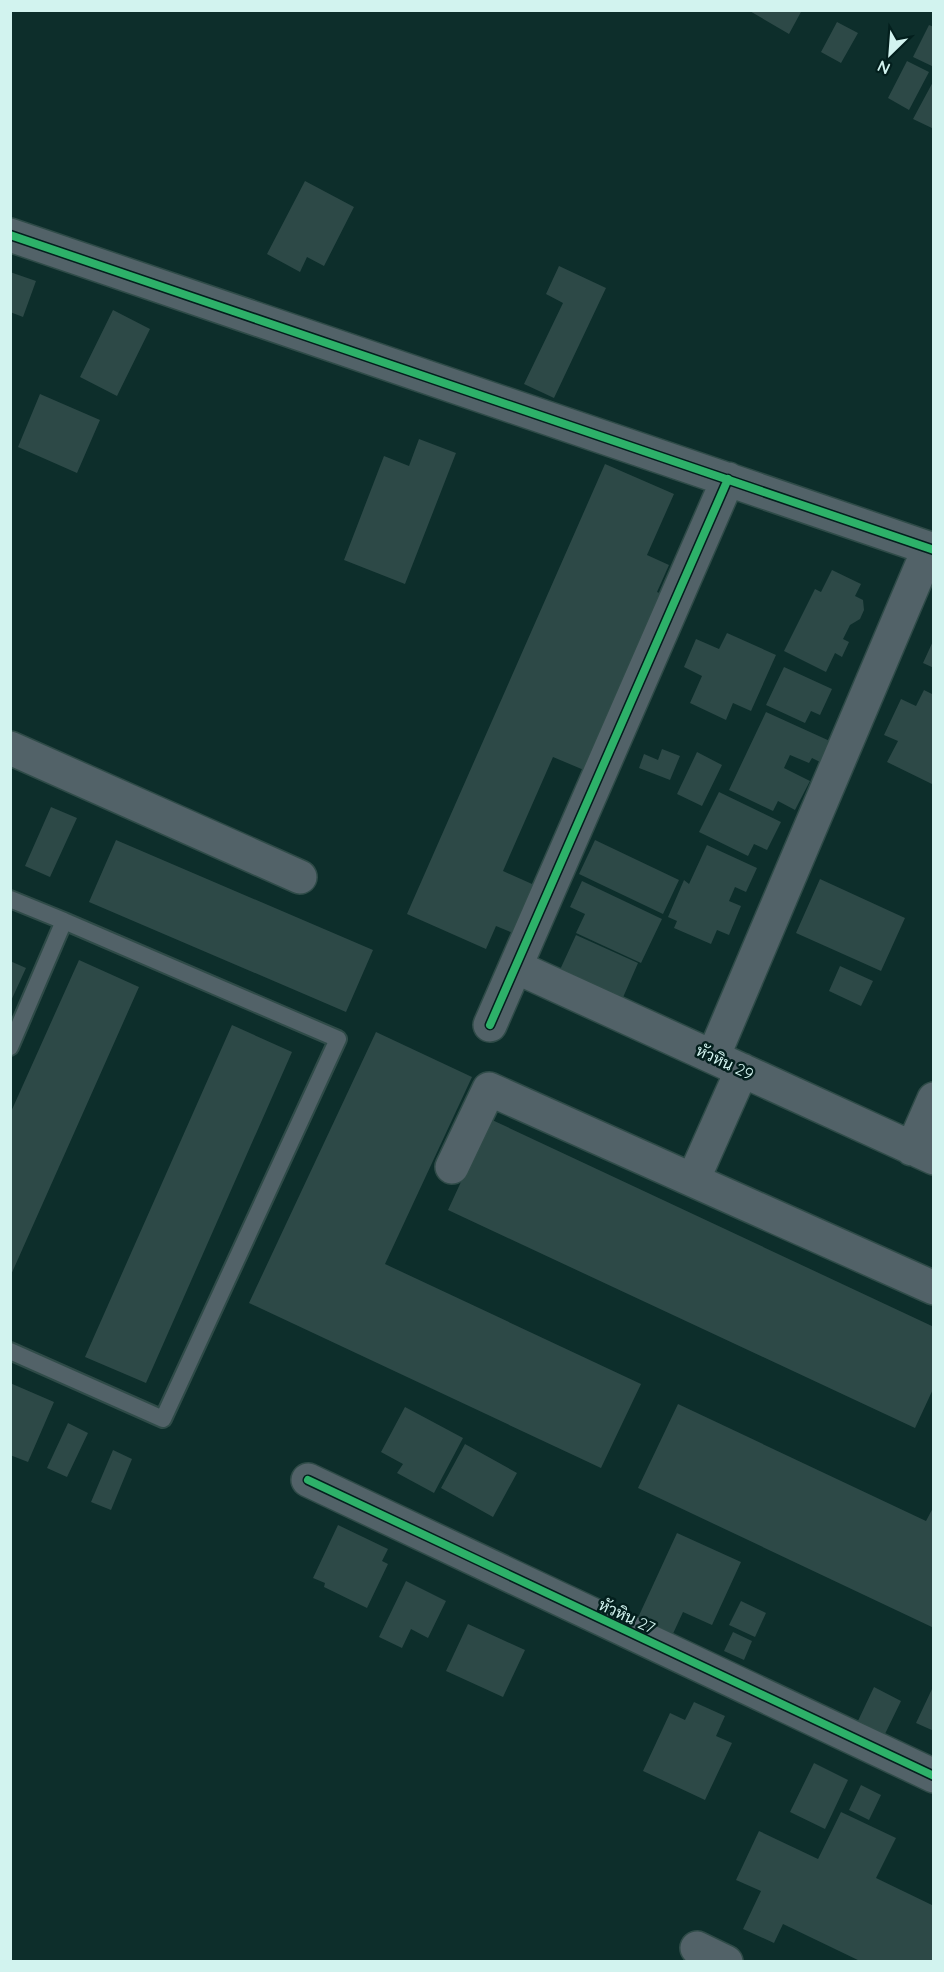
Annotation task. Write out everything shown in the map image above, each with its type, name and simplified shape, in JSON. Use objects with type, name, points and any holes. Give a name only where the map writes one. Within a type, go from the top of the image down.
[{"type":"street","points":[[10,235],[931,549],[728,1064],[693,1179]]},
{"type":"street","points":[[490,1024],[728,479]]},
{"type":"street","points":[[10,748],[300,877]]},
{"type":"street","name":"หัวหิน 29","points":[[516,967],[923,1154]]},
{"type":"street","points":[[452,1167],[489,1089],[933,1288]]},
{"type":"street","points":[[923,1154],[933,1099]]},
{"type":"street","name":"หัวหิน 27","points":[[308,1480],[933,1776]]},
{"type":"street","points":[[697,1948],[726,1962]]},
{"type":"lane","points":[[10,899],[339,1039],[163,1419],[10,1351]]},
{"type":"lane","points":[[10,1047],[64,921]]},
{"type":"building","points":[[748,10],[802,10],[789,34]]},
{"type":"building","points":[[837,22],[858,33],[841,63],[821,52]]},
{"type":"building","points":[[929,25],[934,27],[934,67],[913,57]]},
{"type":"building","points":[[907,61],[929,72],[909,110],[888,98]]},
{"type":"building","points":[[934,80],[934,129],[913,119]]},
{"type":"building","points":[[305,181],[354,207],[324,266],[307,257],[300,272],[267,254]]},
{"type":"building","points":[[559,266],[606,288],[554,398],[524,384],[563,303],[546,294]]},
{"type":"building","points":[[10,272],[36,281],[23,317],[10,312]]},
{"type":"building","points":[[113,310],[150,329],[117,396],[80,377]]},
{"type":"building","points":[[40,394],[100,420],[77,473],[18,447]]},
{"type":"building","points":[[419,439],[456,453],[405,584],[344,560],[384,456],[409,466]]},
{"type":"building","points":[[605,464],[674,494],[647,555],[669,565],[657,592],[669,597],[591,773],[553,757],[503,871],[541,888],[520,936],[496,926],[486,949],[407,914]]},
{"type":"building","points":[[832,570],[861,584],[855,596],[863,600],[864,610],[860,619],[850,625],[843,639],[849,642],[842,657],[835,653],[826,672],[784,651],[815,589],[821,592]]},
{"type":"building","points":[[727,633],[776,655],[751,711],[733,703],[726,720],[690,703],[702,676],[684,667],[696,639],[719,649]]},
{"type":"building","points":[[934,639],[934,668],[923,663]]},
{"type":"building","points":[[784,667],[832,689],[820,715],[811,711],[805,723],[766,705]]},
{"type":"building","points":[[924,690],[934,695],[934,785],[887,762],[898,741],[884,735],[901,699],[916,706]]},
{"type":"building","points":[[766,712],[832,742],[822,763],[812,758],[809,763],[790,755],[784,768],[810,781],[795,810],[778,801],[773,811],[729,790]]},
{"type":"building","points":[[662,749],[680,756],[670,780],[639,768],[644,754],[658,760]]},
{"type":"building","points":[[697,752],[722,765],[702,806],[677,794]]},
{"type":"building","points":[[719,792],[781,822],[767,850],[754,844],[748,856],[699,832]]},
{"type":"building","points":[[51,807],[77,818],[50,877],[25,866]]},
{"type":"building","points":[[116,840],[373,950],[346,1012],[89,902]]},
{"type":"building","points":[[595,840],[679,880],[663,914],[579,874]]},
{"type":"building","points":[[707,845],[757,868],[746,892],[735,887],[729,901],[741,906],[729,935],[717,930],[711,944],[674,928],[677,921],[668,917],[684,880],[689,884]]},
{"type":"building","points":[[820,879],[905,918],[881,971],[796,933]]},
{"type":"building","points":[[582,881],[662,919],[641,963],[576,933],[585,914],[570,907]]},
{"type":"building","points":[[576,935],[638,963],[621,1002],[558,974]]},
{"type":"building","points":[[79,960],[139,987],[10,1277],[10,1114]]},
{"type":"building","points":[[10,961],[26,968],[10,1003]]},
{"type":"building","points":[[840,966],[873,981],[861,1006],[829,991]]},
{"type":"building","points":[[232,1025],[292,1052],[146,1383],[85,1357]]},
{"type":"building","points":[[376,1032],[472,1077],[385,1264],[641,1384],[601,1468],[249,1303]]},
{"type":"building","points":[[490,1119],[934,1327],[934,1387],[915,1428],[448,1210]]},
{"type":"building","points":[[10,1383],[54,1402],[28,1462],[10,1455]]},
{"type":"building","points":[[678,1404],[926,1521],[934,1506],[934,1628],[638,1488]]},
{"type":"building","points":[[405,1407],[463,1438],[434,1493],[397,1473],[403,1464],[381,1452]]},
{"type":"building","points":[[68,1423],[88,1433],[67,1477],[47,1468]]},
{"type":"building","points":[[465,1444],[517,1473],[493,1517],[441,1488]]},
{"type":"building","points":[[113,1450],[132,1459],[111,1510],[91,1502]]},
{"type":"building","points":[[338,1525],[388,1549],[382,1561],[388,1564],[367,1608],[324,1587],[325,1583],[313,1578]]},
{"type":"building","points":[[677,1533],[741,1562],[712,1625],[683,1612],[671,1638],[636,1622]]},
{"type":"building","points":[[406,1581],[446,1601],[428,1638],[411,1629],[402,1648],[379,1637]]},
{"type":"building","points":[[741,1601],[766,1613],[755,1637],[729,1625]]},
{"type":"building","points":[[468,1624],[525,1650],[503,1697],[446,1671]]},
{"type":"building","points":[[733,1632],[752,1641],[744,1660],[724,1651]]},
{"type":"building","points":[[874,1687],[901,1701],[883,1738],[856,1725]]},
{"type":"building","points":[[932,1689],[934,1690],[934,1731],[916,1723]]},
{"type":"building","points":[[694,1702],[725,1716],[716,1736],[732,1743],[705,1800],[643,1771],[670,1713],[685,1720]]},
{"type":"building","points":[[814,1763],[848,1780],[825,1829],[790,1812]]},
{"type":"building","points":[[861,1785],[881,1795],[869,1820],[849,1810]]},
{"type":"building","points":[[841,1812],[896,1838],[876,1878],[934,1906],[933,1962],[862,1962],[783,1924],[774,1943],[743,1929],[761,1891],[736,1880],[759,1831],[818,1859]]},
{"type":"cycle path","points":[[10,235],[934,550]]},
{"type":"cycle path","points":[[490,1025],[728,479]]},
{"type":"cycle path","points":[[308,1480],[934,1776]]}]
